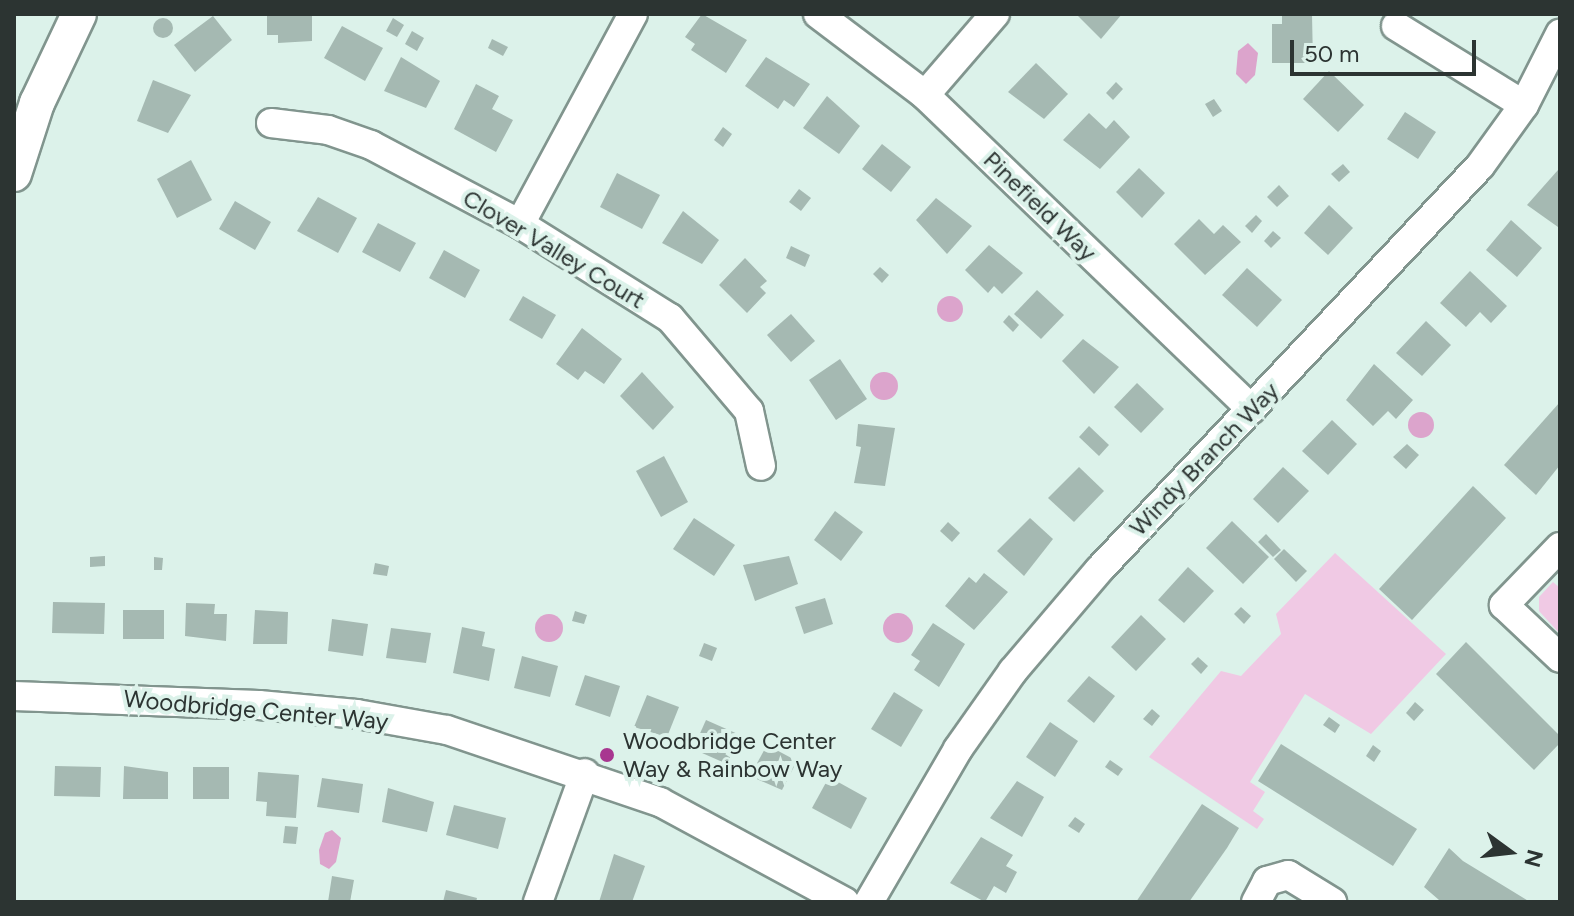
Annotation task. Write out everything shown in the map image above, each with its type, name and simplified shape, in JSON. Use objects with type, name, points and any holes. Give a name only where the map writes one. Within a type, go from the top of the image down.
[{"type":"street","points":[[14,174],[37,103],[79,14]]},
{"type":"street","points":[[520,224],[633,14]]},
{"type":"street","name":"Pinefield Way","points":[[818,14],[925,95],[1251,409]]},
{"type":"street","points":[[925,95],[995,14]]},
{"type":"street","points":[[1396,26],[1524,105]]},
{"type":"street","name":"Windy Branch Way","points":[[869,902],[958,749],[1013,671],[1099,570],[1445,207],[1524,105],[1560,34]]},
{"type":"street","name":"Clover Valley Court","points":[[271,123],[328,130],[371,145],[520,224],[670,318],[749,411],[761,466]]},
{"type":"street","points":[[1560,547],[1504,605],[1560,658]]},
{"type":"street","name":"Woodbridge Center Way","points":[[14,696],[137,699],[357,714],[447,730],[585,773],[664,804],[845,902]]},
{"type":"street","points":[[538,902],[585,773]]},
{"type":"street","points":[[1256,902],[1267,881],[1288,875],[1332,902]]},
{"type":"shaded area","points":[[1248,43],[1258,53],[1255,75],[1246,84],[1236,74],[1238,51]]},
{"type":"shaded area","points":[[950,296],[959,300],[963,309],[959,318],[950,322],[941,318],[937,309],[941,300]]},
{"type":"shaded area","points":[[884,372],[894,376],[898,386],[894,396],[884,400],[874,396],[870,386],[874,376]]},
{"type":"shaded area","points":[[1421,412],[1431,415],[1434,425],[1431,435],[1421,438],[1411,435],[1408,425],[1411,415]]},
{"type":"shaded area","points":[[1335,553],[1446,654],[1371,734],[1305,694],[1250,782],[1265,792],[1253,811],[1264,819],[1257,829],[1149,757],[1221,671],[1241,676],[1281,634],[1276,614]]},
{"type":"shaded area","points":[[1553,582],[1560,588],[1560,634],[1539,611],[1539,597]]},
{"type":"shaded area","points":[[898,613],[904,614],[912,622],[912,634],[904,642],[898,643],[892,642],[884,634],[883,628],[884,622],[892,614]]},
{"type":"shaded area","points":[[549,614],[559,618],[563,628],[559,638],[549,642],[539,638],[535,628],[539,618]]},
{"type":"shaded area","points":[[332,830],[341,838],[336,862],[329,869],[320,864],[319,850],[325,833]]},
{"type":"building","points":[[267,14],[312,14],[312,41],[278,43],[278,35],[267,35]]},
{"type":"building","points":[[702,14],[747,40],[726,73],[691,50],[695,44],[685,37]]},
{"type":"building","points":[[1076,14],[1122,14],[1101,39]]},
{"type":"building","points":[[1282,14],[1312,14],[1313,63],[1272,63],[1272,24],[1282,24]]},
{"type":"building","points":[[213,16],[232,40],[195,72],[174,45]]},
{"type":"building","points":[[163,18],[170,21],[173,28],[170,35],[163,38],[156,35],[153,28],[156,21]]},
{"type":"building","points":[[393,18],[404,25],[397,37],[386,31]]},
{"type":"building","points":[[342,26],[383,48],[365,81],[324,58]]},
{"type":"building","points":[[412,31],[424,38],[417,51],[405,44]]},
{"type":"building","points":[[492,39],[508,47],[503,56],[488,48]]},
{"type":"building","points":[[401,57],[440,81],[426,108],[384,91]]},
{"type":"building","points":[[766,57],[810,84],[794,107],[784,100],[778,109],[745,86]]},
{"type":"building","points":[[1036,63],[1068,94],[1044,119],[1008,92]]},
{"type":"building","points":[[1329,71],[1364,105],[1338,132],[1303,99]]},
{"type":"building","points":[[153,80],[191,95],[168,133],[137,121]]},
{"type":"building","points":[[1116,82],[1123,89],[1113,100],[1106,93]]},
{"type":"building","points":[[476,84],[499,96],[492,109],[513,120],[496,152],[454,129]]},
{"type":"building","points":[[827,96],[860,126],[839,154],[803,128]]},
{"type":"building","points":[[1214,99],[1222,111],[1213,117],[1205,104]]},
{"type":"building","points":[[1405,112],[1436,132],[1418,159],[1387,139]]},
{"type":"building","points":[[1089,113],[1106,129],[1114,120],[1130,137],[1100,169],[1063,140]]},
{"type":"building","points":[[723,127],[732,134],[723,147],[714,140]]},
{"type":"building","points":[[882,144],[911,167],[891,192],[862,169]]},
{"type":"building","points":[[191,160],[212,200],[177,218],[157,179]]},
{"type":"building","points":[[1343,164],[1350,172],[1339,182],[1331,174]]},
{"type":"building","points":[[1139,168],[1165,193],[1142,218],[1116,192]]},
{"type":"building","points":[[1560,171],[1558,227],[1527,205]]},
{"type":"building","points":[[617,173],[660,195],[642,229],[600,207]]},
{"type":"building","points":[[1279,185],[1289,196],[1277,207],[1267,197]]},
{"type":"building","points":[[799,189],[811,198],[801,211],[789,202]]},
{"type":"building","points":[[318,197],[357,218],[338,253],[297,231]]},
{"type":"building","points":[[936,198],[972,226],[947,254],[916,220]]},
{"type":"building","points":[[235,201],[271,222],[255,250],[219,229]]},
{"type":"building","points":[[1329,205],[1353,228],[1328,255],[1304,233]]},
{"type":"building","points":[[683,211],[719,240],[702,264],[662,243]]},
{"type":"building","points":[[1256,215],[1262,221],[1252,233],[1245,226]]},
{"type":"building","points":[[1199,219],[1214,234],[1223,225],[1241,242],[1205,275],[1174,244]]},
{"type":"building","points":[[1511,220],[1542,248],[1517,277],[1486,250]]},
{"type":"building","points":[[378,223],[416,243],[400,272],[362,252]]},
{"type":"building","points":[[1273,231],[1281,238],[1271,248],[1264,241]]},
{"type":"building","points":[[989,245],[1023,273],[1002,294],[994,286],[988,293],[965,270]]},
{"type":"building","points":[[791,246],[810,255],[805,267],[786,258]]},
{"type":"building","points":[[444,250],[480,270],[465,298],[429,278]]},
{"type":"building","points":[[745,258],[767,281],[760,287],[766,293],[747,313],[719,285]]},
{"type":"building","points":[[880,267],[889,275],[882,283],[873,274]]},
{"type":"building","points":[[1247,268],[1282,300],[1257,327],[1222,295]]},
{"type":"building","points":[[1470,271],[1507,306],[1491,323],[1480,312],[1466,327],[1440,303]]},
{"type":"building","points":[[1037,290],[1064,315],[1041,339],[1014,314]]},
{"type":"building","points":[[523,296],[556,315],[542,339],[509,320]]},
{"type":"building","points":[[791,314],[815,341],[791,362],[767,335]]},
{"type":"building","points":[[1009,315],[1019,325],[1013,332],[1003,322]]},
{"type":"building","points":[[1426,321],[1451,345],[1422,376],[1396,353]]},
{"type":"building","points":[[582,328],[622,359],[604,384],[585,371],[578,380],[556,364]]},
{"type":"building","points":[[1083,339],[1119,367],[1094,394],[1062,361]]},
{"type":"building","points":[[840,359],[867,399],[836,420],[809,380]]},
{"type":"building","points":[[1374,364],[1413,400],[1396,419],[1388,411],[1373,426],[1346,400]]},
{"type":"building","points":[[642,372],[674,407],[653,430],[620,396]]},
{"type":"building","points":[[1137,383],[1164,409],[1141,433],[1114,407]]},
{"type":"building","points":[[1560,402],[1560,465],[1536,495],[1504,465]]},
{"type":"building","points":[[1332,420],[1357,444],[1328,475],[1302,451]]},
{"type":"building","points":[[858,424],[895,428],[885,486],[854,483],[861,447],[856,446]]},
{"type":"building","points":[[1089,426],[1109,445],[1099,456],[1079,437]]},
{"type":"building","points":[[1407,444],[1419,455],[1406,469],[1393,457]]},
{"type":"building","points":[[664,456],[688,502],[661,517],[636,471]]},
{"type":"building","points":[[1079,467],[1104,491],[1074,522],[1048,498]]},
{"type":"building","points":[[1283,467],[1309,491],[1278,523],[1253,499]]},
{"type":"building","points":[[1473,486],[1506,518],[1412,620],[1379,589]]},
{"type":"building","points":[[835,511],[863,532],[841,561],[814,540]]},
{"type":"building","points":[[694,518],[735,545],[714,576],[673,549]]},
{"type":"building","points":[[1030,518],[1053,539],[1024,576],[997,551]]},
{"type":"building","points":[[1232,521],[1269,557],[1243,584],[1206,548]]},
{"type":"building","points":[[948,522],[960,533],[952,542],[940,531]]},
{"type":"building","points":[[1266,534],[1281,550],[1273,557],[1258,542]]},
{"type":"building","points":[[1284,549],[1307,571],[1296,582],[1274,559]]},
{"type":"building","points":[[105,556],[105,566],[90,567],[90,557]]},
{"type":"building","points":[[789,556],[798,584],[755,601],[743,565]]},
{"type":"building","points":[[154,557],[163,558],[162,570],[154,570]]},
{"type":"building","points":[[375,563],[389,566],[387,576],[373,574]]},
{"type":"building","points":[[1188,567],[1214,591],[1184,623],[1158,600]]},
{"type":"building","points":[[984,573],[1008,592],[974,630],[945,606],[969,577],[976,583]]},
{"type":"building","points":[[825,598],[833,624],[804,634],[795,607]]},
{"type":"building","points":[[53,602],[105,603],[104,634],[52,633]]},
{"type":"building","points":[[186,603],[215,604],[214,614],[227,614],[226,641],[185,636]]},
{"type":"building","points":[[1241,607],[1251,616],[1244,624],[1234,614]]},
{"type":"building","points":[[123,610],[164,610],[164,639],[123,639]]},
{"type":"building","points":[[255,610],[288,612],[287,644],[253,644]]},
{"type":"building","points":[[575,611],[587,615],[584,624],[572,621]]},
{"type":"building","points":[[1141,615],[1166,639],[1136,671],[1111,647]]},
{"type":"building","points":[[332,619],[368,624],[363,656],[328,651]]},
{"type":"building","points":[[933,623],[965,644],[939,687],[914,670],[920,661],[911,655]]},
{"type":"building","points":[[462,627],[485,632],[482,646],[495,649],[489,681],[453,673]]},
{"type":"building","points":[[391,628],[431,633],[426,663],[386,658]]},
{"type":"building","points":[[1466,642],[1560,736],[1560,743],[1534,770],[1436,674]]},
{"type":"building","points":[[704,643],[717,648],[712,661],[699,656]]},
{"type":"building","points":[[522,656],[558,666],[550,697],[514,688]]},
{"type":"building","points":[[1198,657],[1208,666],[1201,674],[1191,664]]},
{"type":"building","points":[[585,675],[620,686],[610,717],[575,705]]},
{"type":"building","points":[[1089,676],[1115,696],[1094,723],[1067,701]]},
{"type":"building","points":[[894,692],[923,710],[901,747],[871,729]]},
{"type":"building","points":[[647,695],[679,707],[667,737],[634,727]]},
{"type":"building","points":[[1415,702],[1424,710],[1414,721],[1406,713]]},
{"type":"building","points":[[1152,709],[1160,716],[1152,726],[1143,719]]},
{"type":"building","points":[[1329,717],[1340,725],[1335,733],[1323,725]]},
{"type":"building","points":[[706,720],[740,735],[727,764],[693,749]]},
{"type":"building","points":[[1050,722],[1078,741],[1055,777],[1026,757]]},
{"type":"building","points":[[1281,744],[1417,829],[1393,866],[1258,781]]},
{"type":"building","points":[[767,745],[797,761],[782,790],[750,776]]},
{"type":"building","points":[[1373,745],[1381,751],[1374,762],[1366,756]]},
{"type":"building","points":[[1110,760],[1123,769],[1118,776],[1105,767]]},
{"type":"building","points":[[55,766],[101,767],[100,797],[54,796]]},
{"type":"building","points":[[124,766],[168,772],[168,799],[123,799]]},
{"type":"building","points":[[193,767],[229,767],[229,799],[193,799]]},
{"type":"building","points":[[258,772],[299,775],[296,818],[266,816],[267,802],[256,801]]},
{"type":"building","points":[[829,777],[867,798],[851,829],[812,808]]},
{"type":"building","points":[[322,778],[363,784],[359,813],[317,807]]},
{"type":"building","points":[[1017,781],[1044,797],[1022,837],[990,818]]},
{"type":"building","points":[[388,788],[434,802],[427,832],[382,822]]},
{"type":"building","points":[[1202,804],[1239,828],[1227,848],[1189,902],[1136,902]]},
{"type":"building","points":[[454,805],[506,818],[498,849],[446,835]]},
{"type":"building","points":[[1075,817],[1085,824],[1079,833],[1068,826]]},
{"type":"building","points":[[285,826],[298,827],[296,844],[283,843]]},
{"type":"building","points":[[981,837],[1013,855],[1006,866],[1017,872],[1006,893],[994,886],[985,902],[950,883]]},
{"type":"building","points":[[1449,848],[1463,861],[1530,902],[1439,900],[1424,887]]},
{"type":"building","points":[[614,854],[645,866],[632,902],[599,902]]},
{"type":"building","points":[[332,876],[354,880],[350,902],[328,902]]},
{"type":"building","points":[[446,890],[477,898],[476,902],[443,902]]},
{"type":"place","name":"Woodbridge Center Way & Rainbow Way","points":[[607,755]]}]
